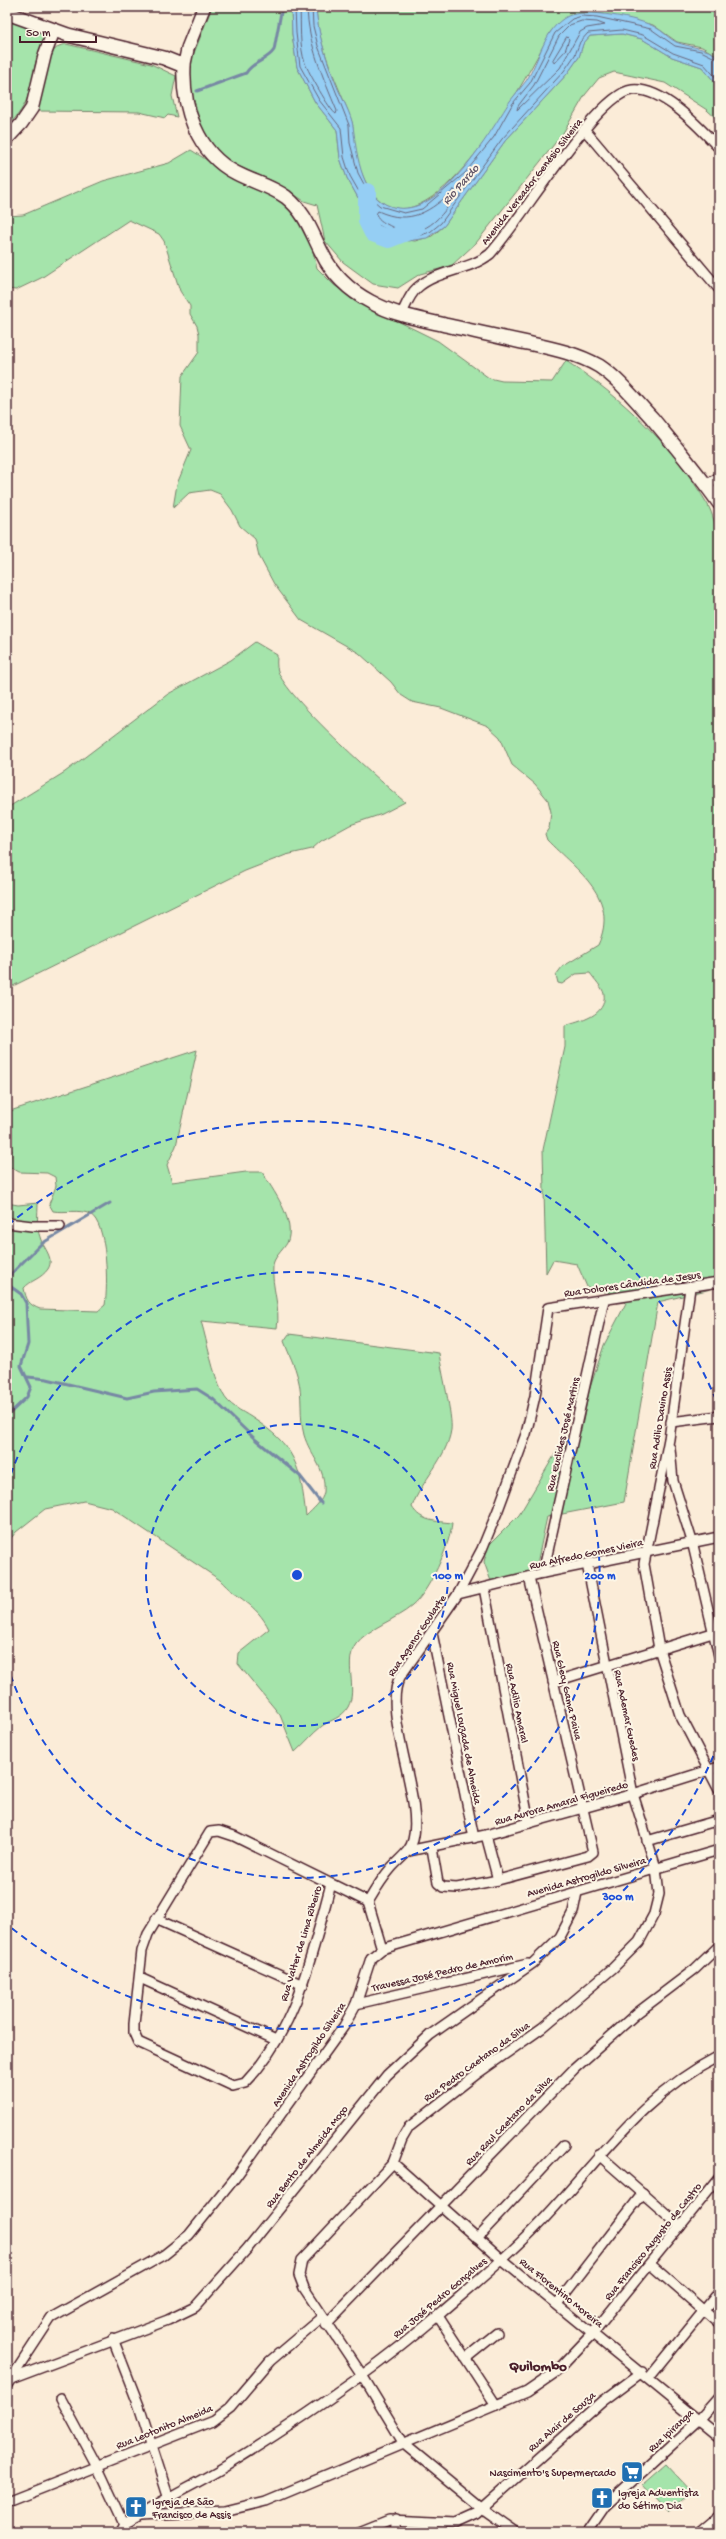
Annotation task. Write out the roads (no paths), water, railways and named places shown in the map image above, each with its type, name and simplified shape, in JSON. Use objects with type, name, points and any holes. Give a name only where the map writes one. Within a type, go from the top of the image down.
[{"type":"main road","points":[[7,13],[54,30],[112,47],[164,58],[184,66],[183,90],[185,100],[196,131],[208,149],[229,169],[266,185],[294,204],[308,221],[327,261],[340,279],[360,296],[401,315],[556,349],[598,366],[612,376],[636,400],[719,503]]},
{"type":"street","points":[[184,66],[188,47],[204,7]]},
{"type":"street","points":[[7,139],[21,124],[32,108],[45,54],[54,30]]},
{"type":"street","name":"Avenida Vereador Genésio Silveira","points":[[401,315],[416,288],[428,281],[475,263],[493,251],[584,129],[616,98],[628,91],[640,90],[661,98],[679,109],[719,148]]},
{"type":"street","points":[[584,129],[719,289]]},
{"type":"street","points":[[706,485],[719,477]]},
{"type":"street","points":[[7,1223],[32,1226],[60,1226]]},
{"type":"street","name":"Rua Dolores Cândida de Jesus","points":[[548,1308],[690,1288],[719,1282]]},
{"type":"street","name":"Rua Adilio Davino Assis","points":[[690,1288],[669,1439],[646,1552],[644,1570],[659,1649],[682,1724],[719,1790]]},
{"type":"street","name":"Rua Euclides José Martins","points":[[543,1573],[604,1300]]},
{"type":"street","name":"Rua Agenor Goularte","points":[[368,1902],[392,1866],[408,1851],[413,1842],[415,1823],[396,1708],[395,1689],[400,1678],[458,1594],[482,1549],[526,1434],[535,1396],[548,1308]]},
{"type":"street","points":[[671,1422],[719,1416]]},
{"type":"street","points":[[669,1439],[673,1481],[692,1542],[716,1632],[719,1656]]},
{"type":"street","name":"Rua Alfredo Gomes Vieira","points":[[458,1594],[543,1573],[719,1537]]},
{"type":"street","name":"Rua Ademar Guedes","points":[[587,1564],[606,1666],[633,1794],[656,1868]]},
{"type":"street","name":"Rua Glecy Gama Paiva","points":[[498,1880],[591,1854],[593,1845],[529,1577]]},
{"type":"street","name":"Rua Adilio Amaral","points":[[484,1588],[529,1823]]},
{"type":"street","points":[[553,1682],[716,1632]]},
{"type":"street","name":"Rua Miguel Louzada de Almeida","points":[[432,1633],[474,1838]]},
{"type":"street","name":"Rua Aurora Amaral Figueiredo","points":[[408,1851],[432,1848],[486,1835],[633,1794],[719,1767]]},
{"type":"street","points":[[647,1841],[719,1820]]},
{"type":"street","name":"Rua Valter de Lima Ribeiro","points":[[214,1830],[234,1836],[331,1884],[303,1985],[276,2040],[250,2078],[237,2086],[138,2042],[134,2032],[134,2024],[142,1951],[156,1919],[205,1835],[214,1830]]},
{"type":"street","points":[[432,1848],[438,1883],[443,1887],[450,1889],[498,1880],[486,1835]]},
{"type":"street","name":"Avenida Astrogildo Silveira","points":[[9,2382],[51,2318],[164,2255],[189,2235],[235,2178],[322,2058],[356,2004],[371,1958],[382,1949],[719,1850]]},
{"type":"street","name":"Rua Pedro Caetano da Silva","points":[[324,2320],[304,2288],[299,2275],[302,2260],[393,2163],[399,2144],[409,2127],[478,2073],[542,2028],[613,1968],[639,1942],[649,1926],[658,1900],[659,1887],[656,1868]]},
{"type":"street","points":[[331,1884],[368,1902],[382,1949]]},
{"type":"street","name":"Rua Bento de Almeida Moço","points":[[9,2382],[113,2339],[168,2320],[195,2307],[247,2249],[387,2075],[445,2023],[533,1963],[560,1937],[574,1912],[577,1892]]},
{"type":"street","points":[[156,1919],[303,1985]]},
{"type":"street","name":"Rua Raul Caetano da Silva","points":[[324,2320],[442,2206],[574,2069],[637,2013],[695,1969],[719,1946]]},
{"type":"street","name":"Travessa José Pedro de Amorim","points":[[356,2004],[533,1963]]},
{"type":"street","points":[[140,1978],[276,2040]]},
{"type":"street","name":"Rua José Pedro Gonçalves","points":[[124,2524],[168,2496],[234,2462],[362,2376],[438,2316],[502,2260],[552,2210],[599,2154],[653,2100],[684,2077],[719,2056]]},
{"type":"street","points":[[477,2238],[564,2145]]},
{"type":"street","points":[[599,2154],[680,2226]]},
{"type":"street","name":"Rua Florentino Moreira","points":[[393,2163],[502,2260],[593,2332],[719,2437]]},
{"type":"street","name":"Rua Francisco Augusto de Castro","points":[[140,2515],[187,2515],[225,2512],[249,2506],[404,2444],[496,2405],[512,2400],[541,2384],[556,2372],[593,2332],[719,2178]]},
{"type":"street","points":[[558,2304],[643,2193]]},
{"type":"street","points":[[650,2264],[719,2324]]},
{"type":"street","points":[[649,2378],[719,2292]]},
{"type":"street","points":[[438,2316],[496,2405]]},
{"type":"street","points":[[324,2320],[362,2376],[404,2444],[482,2508],[516,2532]]},
{"type":"street","name":"Rua Leotonito Almeida","points":[[7,2502],[152,2443],[186,2432],[223,2415],[270,2361],[324,2320]]},
{"type":"street","points":[[466,2358],[497,2333]]},
{"type":"street","points":[[113,2339],[152,2443],[168,2496]]},
{"type":"street","name":"Rua Alair de Souza","points":[[457,2527],[482,2508],[603,2401],[642,2372]]},
{"type":"street","name":"Rua Ipiranga","points":[[587,2532],[605,2506],[698,2421],[719,2397]]},
{"type":"street","points":[[61,2399],[97,2466],[124,2524],[119,2532]]},
{"type":"street","points":[[703,2531],[719,2516]]},
{"type":"street","points":[[359,2532],[381,2522],[396,2519],[457,2527]]},
{"type":"street","points":[[394,2532],[396,2519]]},
{"type":"water","points":[[291,7],[316,7],[321,39],[327,59],[352,121],[359,163],[363,176],[369,188],[376,197],[386,204],[398,208],[415,206],[432,198],[448,185],[463,169],[477,151],[510,101],[526,81],[553,28],[568,16],[587,13],[625,17],[655,27],[676,42],[709,51],[719,57],[719,87],[702,67],[672,57],[642,39],[622,34],[590,36],[583,44],[579,57],[567,74],[505,141],[444,226],[427,238],[408,241],[392,237],[375,228],[347,178],[340,158],[337,130],[315,102],[297,67],[292,34]]},
{"type":"waterway","points":[[197,91],[246,73],[252,66],[268,57],[274,50],[282,7]]},
{"type":"waterway","name":"Rio Pardo","points":[[367,192],[367,221],[373,233],[389,239],[416,228]]},
{"type":"waterway","points":[[7,1278],[41,1244],[110,1203]]},
{"type":"waterway","points":[[7,1284],[21,1294],[26,1303],[28,1344],[21,1366],[31,1387],[27,1397],[7,1416]]},
{"type":"waterway","points":[[28,1377],[47,1379],[127,1398],[154,1392],[197,1389],[213,1399],[256,1440],[300,1476],[321,1503]]},
{"type":"place","name":"Nascimento's Supermercado","points":[[632,2472]]},
{"type":"place","name":"Igreja Adventista do Sétimo Dia","points":[[602,2498]]},
{"type":"place","name":"Igreja de São Francisco de Assis","points":[[136,2507]]},
{"type":"district","name":"Quilombo","points":[[538,2365]]}]
